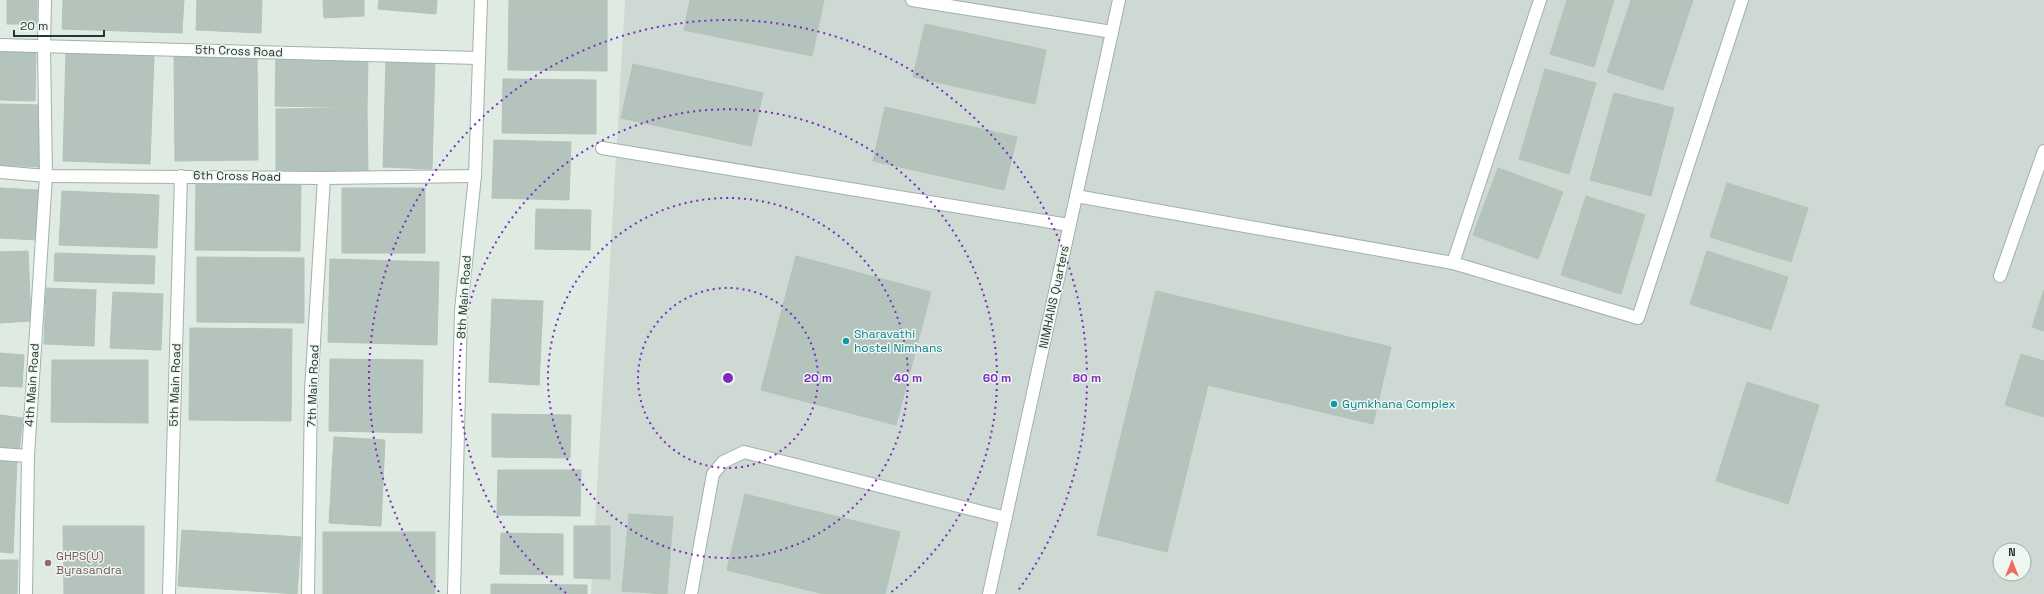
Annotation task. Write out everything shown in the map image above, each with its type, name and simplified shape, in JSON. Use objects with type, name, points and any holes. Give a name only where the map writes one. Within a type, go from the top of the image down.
[{"type":"street","name":"4th Main Road","points":[[26,594],[28,456],[46,176],[44,46],[45,0]]},
{"type":"street","name":"8th Main Road","points":[[454,594],[462,310],[475,176],[481,0]]},
{"type":"street","points":[[912,0],[1112,32]]},
{"type":"street","name":"NIMHANS Quarters","points":[[989,594],[1119,0]]},
{"type":"street","points":[[1453,263],[1540,0]]},
{"type":"street","points":[[1076,196],[1453,263],[1638,318],[1742,0]]},
{"type":"street","name":"5th Cross Road","points":[[0,45],[478,58]]},
{"type":"street","points":[[602,148],[1069,225]]},
{"type":"street","points":[[2000,276],[2044,151]]},
{"type":"street","name":"6th Cross Road","points":[[0,172],[46,176],[324,178],[475,176]]},
{"type":"street","name":"5th Main Road","points":[[169,594],[181,176]]},
{"type":"street","name":"7th Main Road","points":[[308,594],[312,392],[324,178]]},
{"type":"street","points":[[691,594],[713,474],[724,462],[744,452],[1006,518]]},
{"type":"street","points":[[0,454],[28,456]]},
{"type":"shaded area","points":[[625,0],[2044,0],[2044,594],[591,594]]},
{"type":"building","points":[[7,0],[37,0],[37,24],[7,24]]},
{"type":"building","points":[[63,0],[184,0],[182,33],[62,29]]},
{"type":"building","points":[[197,0],[262,0],[261,33],[196,30]]},
{"type":"building","points":[[323,0],[364,0],[364,16],[324,18]]},
{"type":"building","points":[[379,0],[437,0],[436,14],[378,9]]},
{"type":"building","points":[[509,0],[607,0],[607,71],[508,70]]},
{"type":"building","points":[[690,0],[824,0],[812,56],[684,30]]},
{"type":"building","points":[[1567,0],[1614,0],[1594,67],[1550,54]]},
{"type":"building","points":[[1631,0],[1693,0],[1663,90],[1607,72]]},
{"type":"building","points":[[925,24],[1046,50],[1035,104],[913,77]]},
{"type":"building","points":[[0,52],[36,52],[35,101],[0,100]]},
{"type":"building","points":[[66,52],[154,55],[150,164],[63,161]]},
{"type":"building","points":[[276,55],[368,56],[367,108],[275,106]]},
{"type":"building","points":[[257,56],[258,160],[175,161],[174,57]]},
{"type":"building","points":[[386,60],[435,61],[432,169],[383,167]]},
{"type":"building","points":[[633,64],[763,93],[751,146],[621,118]]},
{"type":"building","points":[[1545,69],[1596,83],[1569,174],[1519,159]]},
{"type":"building","points":[[503,79],[596,80],[596,134],[502,133]]},
{"type":"building","points":[[1614,93],[1674,108],[1651,196],[1590,180]]},
{"type":"building","points":[[0,104],[42,105],[40,167],[0,165]]},
{"type":"building","points":[[885,107],[1017,137],[1004,190],[873,161]]},
{"type":"building","points":[[367,108],[368,171],[276,172],[276,109]]},
{"type":"building","points":[[494,140],[571,142],[569,200],[492,198]]},
{"type":"building","points":[[1498,168],[1563,192],[1538,259],[1473,235]]},
{"type":"building","points":[[196,182],[301,183],[300,251],[195,250]]},
{"type":"building","points":[[1727,183],[1808,208],[1791,262],[1710,237]]},
{"type":"building","points":[[0,188],[38,190],[36,240],[0,238]]},
{"type":"building","points":[[342,188],[425,188],[425,253],[342,253]]},
{"type":"building","points":[[62,191],[159,195],[157,248],[59,245]]},
{"type":"building","points":[[1586,196],[1645,215],[1621,294],[1561,275]]},
{"type":"building","points":[[536,209],[591,210],[590,250],[535,249]]},
{"type":"building","points":[[28,251],[31,321],[0,323],[0,252]]},
{"type":"building","points":[[1707,251],[1788,277],[1771,330],[1690,304]]},
{"type":"building","points":[[55,253],[155,256],[154,284],[54,281]]},
{"type":"building","name":"Sharavathi hostel Nimhans","points":[[796,256],[931,292],[896,425],[761,390]]},
{"type":"building","points":[[197,257],[304,258],[304,323],[197,322]]},
{"type":"building","points":[[330,259],[439,262],[437,345],[328,342]]},
{"type":"building","points":[[46,288],[96,290],[94,346],[44,344]]},
{"type":"building","points":[[2044,290],[2044,331],[2032,327]]},
{"type":"building","name":"Gymkhana Complex","points":[[1156,291],[1391,347],[1373,424],[1208,385],[1167,552],[1097,535]]},
{"type":"building","points":[[113,292],[163,294],[161,350],[110,348]]},
{"type":"building","points":[[492,299],[543,301],[539,385],[489,382]]},
{"type":"building","points":[[190,328],[292,329],[291,421],[189,420]]},
{"type":"building","points":[[0,353],[24,355],[22,387],[0,386]]},
{"type":"building","points":[[2021,354],[2044,361],[2044,417],[2005,405]]},
{"type":"building","points":[[330,359],[423,360],[422,433],[329,431]]},
{"type":"building","points":[[52,360],[148,360],[148,423],[51,422]]},
{"type":"building","points":[[1747,382],[1819,405],[1788,504],[1716,481]]},
{"type":"building","points":[[492,414],[571,415],[570,458],[492,457]]},
{"type":"building","points":[[0,415],[23,418],[19,452],[0,450]]},
{"type":"building","points":[[334,437],[385,440],[381,526],[329,523]]},
{"type":"building","points":[[0,460],[17,461],[13,553],[0,552]]},
{"type":"building","points":[[498,470],[581,470],[580,516],[497,515]]},
{"type":"building","points":[[745,494],[900,532],[885,594],[824,594],[727,570]]},
{"type":"building","points":[[629,514],[673,517],[667,594],[622,591]]},
{"type":"building","points":[[63,526],[144,526],[144,594],[64,594]]},
{"type":"building","points":[[574,526],[610,526],[610,579],[574,578]]},
{"type":"building","points":[[182,530],[301,537],[297,594],[178,586]]},
{"type":"building","points":[[323,532],[435,532],[435,594],[323,594]]},
{"type":"building","points":[[501,533],[563,534],[563,575],[500,574]]},
{"type":"building","points":[[0,560],[18,560],[17,594],[0,594]]},
{"type":"building","points":[[491,584],[587,585],[587,594],[491,594]]},
{"type":"place","name":"Sharavathi hostel Nimhans","points":[[846,341]]},
{"type":"place","name":"Gymkhana Complex","points":[[1334,404]]},
{"type":"place","name":"GHPS(U) Byrasandra","points":[[48,563]]}]
